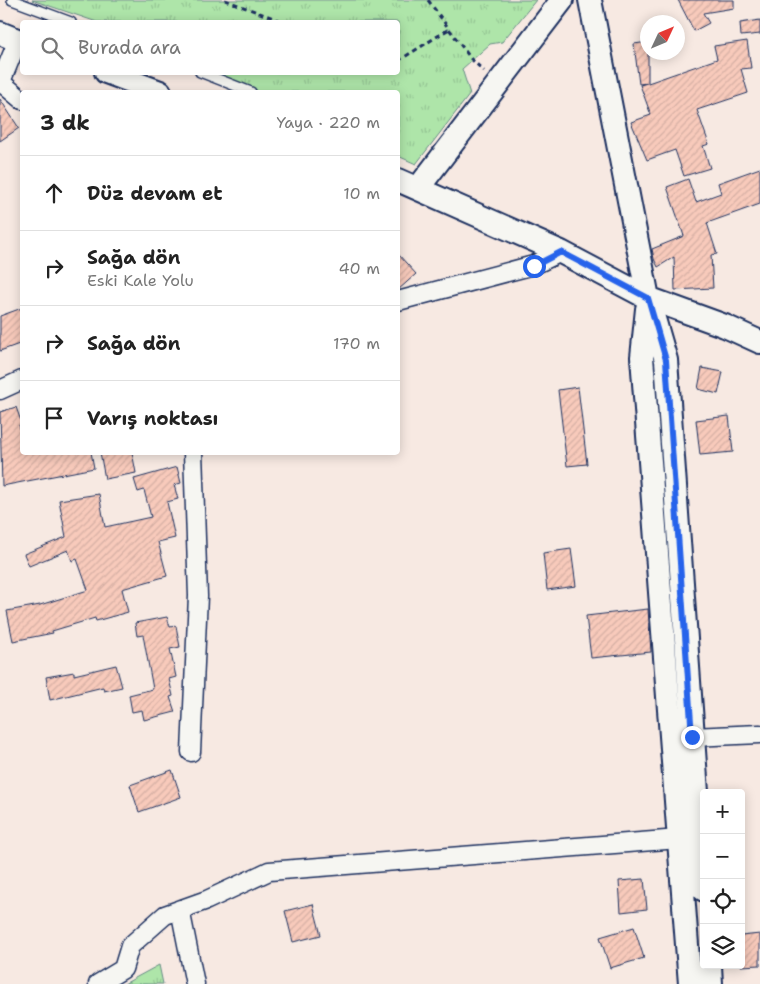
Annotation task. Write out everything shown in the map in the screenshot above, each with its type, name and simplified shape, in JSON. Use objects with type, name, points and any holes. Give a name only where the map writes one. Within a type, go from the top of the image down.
[{"type":"street","points":[[418,187],[562,0]]},
{"type":"street","points":[[590,0],[648,298],[666,360],[703,879]]},
{"type":"street","points":[[14,39],[1,83],[20,98]]},
{"type":"street","points":[[114,75],[155,90]]},
{"type":"street","points":[[400,181],[418,187],[561,252],[648,298],[725,326],[760,342]]},
{"type":"street","points":[[400,300],[534,266],[561,252]]},
{"type":"street","points":[[648,298],[642,357],[690,984]]},
{"type":"street","points":[[0,390],[20,381]]},
{"type":"street","points":[[191,752],[198,596],[193,455]]},
{"type":"street","points":[[692,737],[760,734]]},
{"type":"street","points":[[98,984],[123,969],[130,946],[165,915],[269,871],[679,839]]},
{"type":"street","points":[[180,909],[195,984]]},
{"type":"street","points":[[710,969],[711,984]]},
{"type":"lane","points":[[12,0],[65,20]]},
{"type":"lane","points":[[208,75],[246,90]]},
{"type":"path","points":[[224,0],[279,20]]},
{"type":"path","points":[[428,0],[471,59],[497,83]]},
{"type":"path","points":[[400,60],[449,29]]},
{"type":"green space","points":[[32,0],[536,0],[502,42],[490,44],[462,69],[470,94],[416,164],[400,157],[400,90],[251,90],[217,75],[400,75],[400,20],[91,20]]},
{"type":"green space","points":[[159,965],[163,984],[124,984]]},
{"type":"building","points":[[678,0],[734,0],[734,8],[703,13],[709,23],[694,31]]},
{"type":"building","points":[[760,20],[760,34],[741,36],[740,23]]},
{"type":"building","points":[[747,41],[751,68],[741,69],[748,93],[697,110],[709,144],[703,146],[710,168],[684,176],[675,150],[647,160],[631,122],[651,115],[640,85],[647,83],[639,84],[634,44],[640,43],[640,60],[648,60],[648,83],[717,59],[714,46]]},
{"type":"building","points":[[0,99],[19,128],[0,141]]},
{"type":"building","points":[[760,168],[760,204],[707,223],[717,254],[711,255],[713,288],[675,290],[674,257],[658,267],[652,249],[684,236],[667,187],[688,179],[696,202],[721,193],[718,183]]},
{"type":"building","points":[[400,256],[416,274],[400,288]]},
{"type":"building","points":[[20,309],[20,344],[0,351],[0,316]]},
{"type":"building","points":[[702,368],[723,372],[718,394],[698,389]]},
{"type":"building","points":[[578,387],[587,464],[567,466],[558,390]]},
{"type":"building","points":[[16,407],[20,418],[20,455],[92,455],[94,468],[2,486],[0,412]]},
{"type":"building","points":[[729,416],[733,452],[700,455],[696,420]]},
{"type":"building","points":[[101,455],[133,455],[136,473],[105,479]]},
{"type":"building","points":[[177,467],[181,483],[174,485],[178,499],[167,502],[175,538],[158,542],[167,576],[122,589],[128,612],[96,621],[95,618],[52,631],[53,633],[13,641],[7,611],[40,605],[88,590],[77,559],[72,561],[68,550],[29,566],[24,554],[66,537],[59,500],[99,494],[105,527],[151,517],[144,490],[138,492],[134,479]]},
{"type":"building","points":[[571,549],[576,586],[547,590],[543,553]]},
{"type":"building","points":[[648,609],[651,652],[591,658],[586,616]]},
{"type":"building","points":[[167,617],[170,627],[176,626],[180,647],[170,649],[176,677],[169,679],[173,696],[170,697],[175,712],[144,720],[142,710],[132,712],[129,695],[153,689],[143,635],[137,636],[135,623]]},
{"type":"building","points":[[116,665],[122,687],[104,691],[103,687],[50,700],[46,677],[74,672],[74,675]]},
{"type":"building","points":[[172,770],[181,797],[139,812],[130,785]]},
{"type":"building","points":[[644,879],[647,909],[621,912],[619,881]]},
{"type":"building","points":[[313,904],[321,935],[293,942],[285,911]]},
{"type":"building","points":[[634,927],[644,958],[610,968],[600,937]]},
{"type":"building","points":[[760,934],[760,965],[745,966],[745,936]]},
{"type":"route","points":[[534,266],[561,252],[648,298],[666,360],[692,737]]}]
